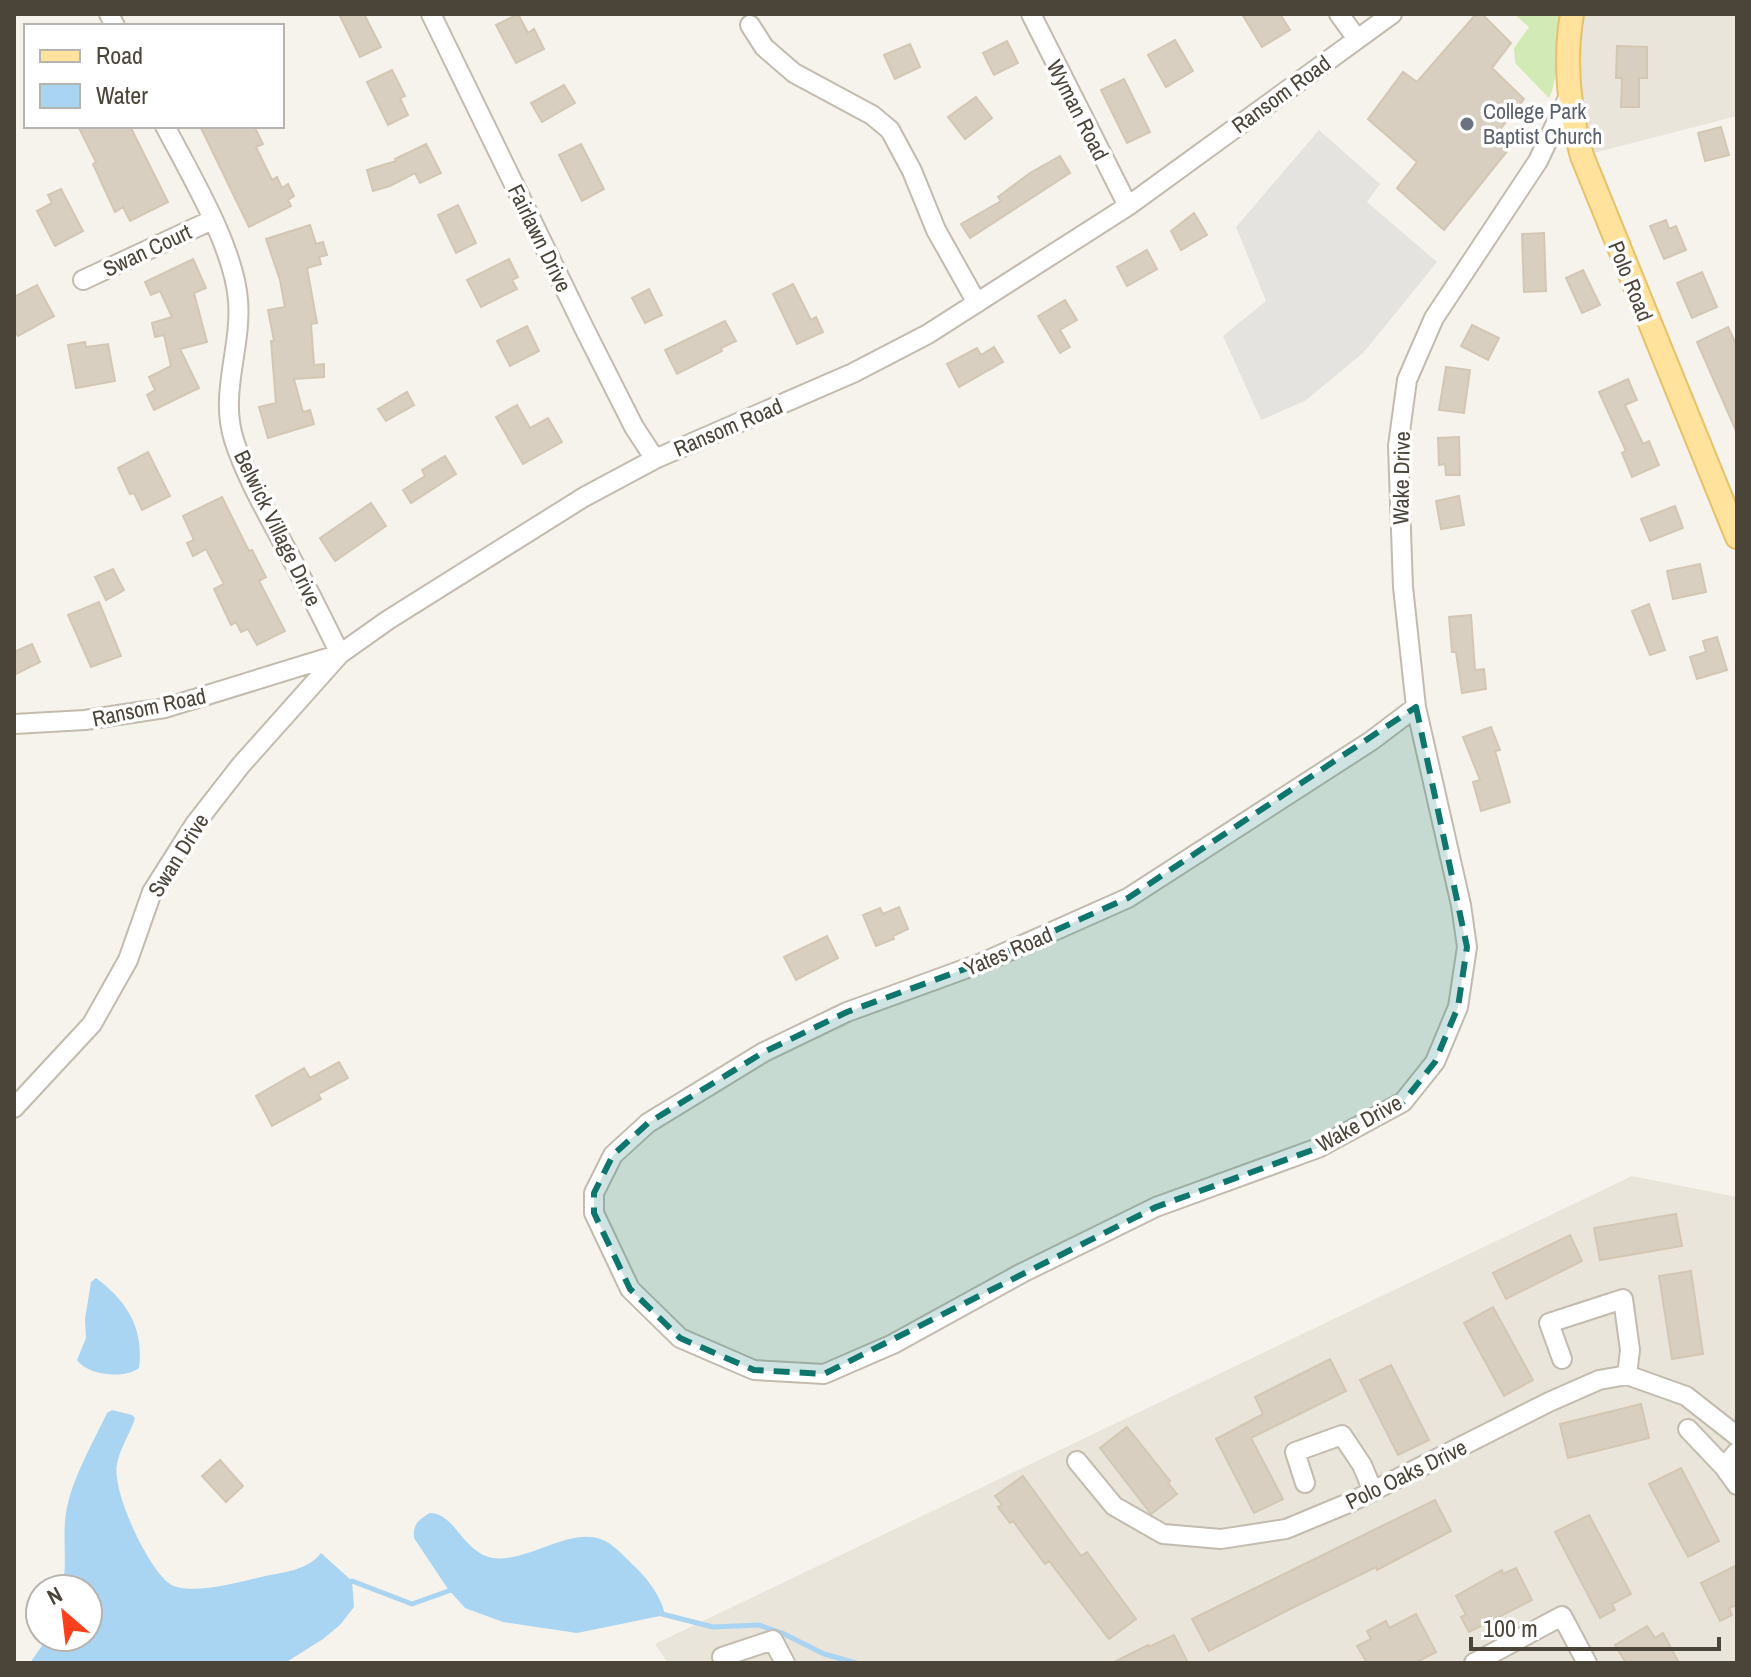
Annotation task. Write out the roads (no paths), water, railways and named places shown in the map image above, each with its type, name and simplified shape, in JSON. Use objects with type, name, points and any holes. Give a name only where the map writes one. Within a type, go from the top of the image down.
[{"type":"main road","name":"Polo Road","points":[[1572,14],[1569,96],[1575,134],[1588,173],[1737,537]]},
{"type":"street","name":"Fairlawn Drive","points":[[431,14],[585,330],[634,427],[655,459]]},
{"type":"street","name":"Wyman Road","points":[[1031,14],[1128,206]]},
{"type":"street","points":[[1339,14],[1357,39]]},
{"type":"street","name":"Ransom Road","points":[[14,724],[85,720],[165,708],[340,654],[558,513],[655,459],[853,373],[928,334],[1128,206],[1392,14]]},
{"type":"street","points":[[750,25],[764,47],[794,73],[872,115],[890,130],[912,171],[936,230],[977,303]]},
{"type":"street","name":"Wake Drive","points":[[600,1181],[594,1193],[594,1213],[630,1289],[680,1338],[754,1370],[824,1374],[893,1344],[1022,1273],[1156,1207],[1318,1148],[1403,1102],[1435,1062],[1458,1007],[1467,947],[1461,905],[1416,707],[1403,587],[1398,446],[1407,380],[1434,318],[1538,161],[1569,96]]},
{"type":"street","name":"Belwick Village Drive","points":[[166,128],[212,220],[229,262],[238,300],[228,394],[233,438],[256,493],[340,654]]},
{"type":"street","name":"Swan Court","points":[[83,280],[212,220]]},
{"type":"street","name":"Swan Drive","points":[[14,1108],[92,1024],[128,960],[152,892],[195,824],[241,765],[340,654]]},
{"type":"street","name":"Yates Road","points":[[600,1181],[613,1155],[648,1123],[764,1052],[847,1012],[984,962],[1128,898],[1371,741],[1416,707]]},
{"type":"street","points":[[1562,1359],[1549,1323],[1623,1299],[1630,1350],[1627,1375],[1686,1396],[1737,1436]]},
{"type":"street","name":"Polo Oaks Drive","points":[[1077,1461],[1114,1506],[1163,1534],[1221,1539],[1286,1529],[1373,1491],[1549,1402],[1599,1380],[1627,1375]]},
{"type":"street","points":[[1688,1429],[1737,1485]]},
{"type":"street","points":[[1305,1483],[1295,1452],[1342,1435],[1362,1465],[1373,1491]]},
{"type":"street","points":[[1724,1467],[1737,1452]]},
{"type":"street","points":[[1474,1663],[1562,1616],[1587,1663]]},
{"type":"street","points":[[722,1657],[773,1640],[785,1663]]},
{"type":"water","points":[[96,1278],[125,1307],[136,1329],[139,1368],[125,1374],[89,1370],[77,1360],[86,1338],[85,1319],[91,1282]]},
{"type":"water","points":[[112,1410],[135,1418],[120,1452],[117,1476],[133,1528],[161,1576],[170,1584],[189,1589],[228,1585],[294,1570],[309,1564],[321,1553],[352,1581],[354,1607],[340,1625],[285,1663],[30,1663],[37,1653],[104,1653],[104,1573],[65,1573],[65,1522],[78,1474],[107,1413]]},
{"type":"water","points":[[430,1513],[446,1519],[474,1549],[493,1558],[520,1555],[577,1538],[603,1540],[618,1550],[648,1581],[665,1615],[577,1633],[503,1622],[465,1608],[448,1589],[414,1538],[417,1523]]},
{"type":"waterway","points":[[348,1583],[352,1581],[412,1604],[454,1589]]},
{"type":"waterway","points":[[658,1613],[713,1627],[759,1625],[824,1654],[856,1663]]},
{"type":"place","name":"College Park Baptist Church","points":[[1467,124]]}]
